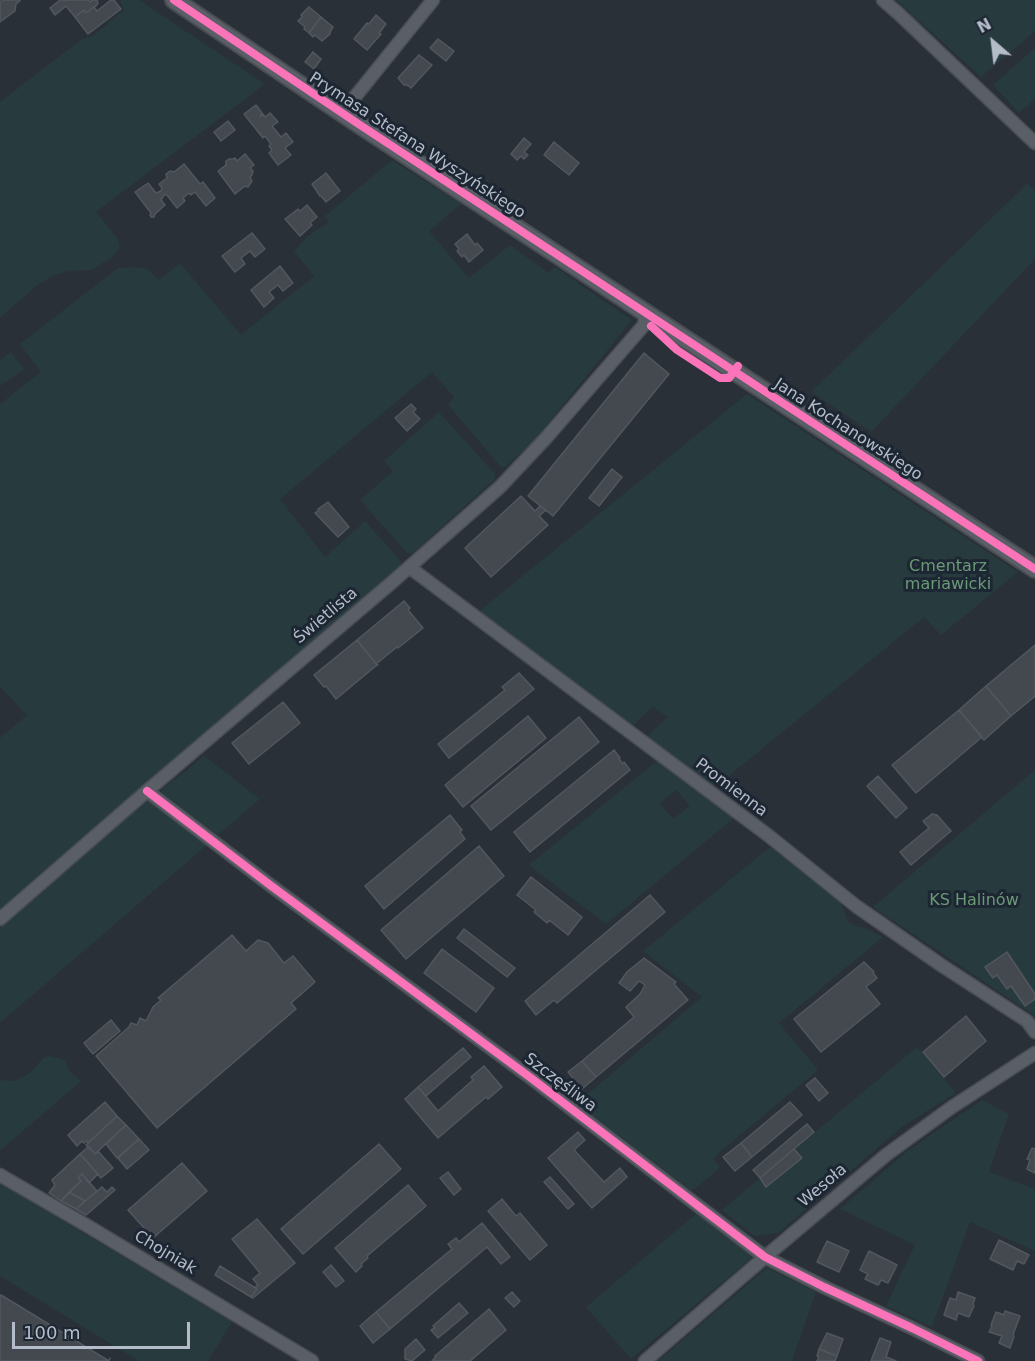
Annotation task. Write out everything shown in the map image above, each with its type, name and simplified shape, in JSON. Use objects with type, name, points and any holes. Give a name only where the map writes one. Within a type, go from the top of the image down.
[{"type":"street","name":"Prymasa Stefana Wyszyńskiego","points":[[174,0],[646,313]]},
{"type":"street","name":"Prymasa Stefana Wyszyńskiego","points":[[342,113],[433,0]]},
{"type":"street","points":[[883,0],[1035,143]]},
{"type":"street","name":"Świetlista","points":[[0,919],[500,487],[538,447],[644,325],[646,313]]},
{"type":"street","name":"Jana Kochanowskiego","points":[[646,313],[1035,569]]},
{"type":"street","name":"Promienna","points":[[409,567],[769,836],[856,906],[1027,1021],[1035,1032]]},
{"type":"street","name":"Szczęśliwa","points":[[147,791],[531,1078],[765,1257],[978,1361]]},
{"type":"street","name":"Wesoła","points":[[645,1361],[886,1155],[951,1107],[1035,1053]]},
{"type":"street","name":"Chojniak","points":[[0,1175],[312,1361]]},
{"type":"green space","points":[[120,0],[139,0],[265,84],[96,212],[118,239],[120,248],[112,257],[92,270],[67,271],[53,276],[36,286],[0,318],[0,102],[82,39],[93,36],[124,10]]},
{"type":"green space","points":[[896,0],[1035,0],[1035,31],[981,77]]},
{"type":"green space","points":[[1035,48],[1035,99],[1019,113],[993,85]]},
{"type":"green space","points":[[392,160],[461,204],[429,231],[469,278],[510,245],[549,273],[555,267],[632,320],[533,442],[505,467],[501,467],[448,405],[454,397],[432,372],[280,499],[325,557],[365,521],[401,561],[400,566],[360,603],[0,911],[0,738],[27,715],[0,687],[0,404],[41,372],[20,344],[118,268],[146,268],[159,280],[180,263],[241,335],[314,276],[294,251],[308,236],[329,222],[325,216]]},
{"type":"green space","points":[[1027,184],[1035,190],[1035,259],[871,432],[811,392]]},
{"type":"green space","points":[[11,352],[24,369],[0,386],[0,360]]},
{"type":"green space","name":"Cmentarz mariawicki","points":[[747,394],[1018,572],[941,635],[924,617],[715,787],[646,737],[668,717],[653,707],[632,726],[478,612]]},
{"type":"green space","points":[[439,412],[495,474],[495,479],[413,553],[408,554],[360,500],[393,471],[384,461]]},
{"type":"green space","points":[[204,756],[260,799],[218,835],[160,791]]},
{"type":"green space","points":[[657,761],[734,818],[606,924],[529,865]],"holes":[[[676,790],[690,806],[673,819],[660,803]]]},
{"type":"green space","name":"KS Halinów","points":[[1035,770],[1035,1016],[873,907]]},
{"type":"green space","points":[[148,801],[207,845],[0,1023],[0,928],[135,808]]},
{"type":"green space","points":[[770,847],[840,902],[849,923],[883,937],[779,1023],[818,1070],[713,1158],[720,1168],[692,1191],[577,1103],[702,997],[643,951]]},
{"type":"green space","points":[[917,1047],[956,1093],[903,1126],[778,1233],[754,1236],[722,1210]]},
{"type":"green space","points":[[50,1056],[65,1060],[69,1070],[81,1081],[0,1151],[0,1080],[19,1079],[29,1074],[43,1058]]},
{"type":"green space","points":[[982,1100],[1009,1114],[989,1172],[1035,1189],[1035,1251],[970,1222],[932,1327],[886,1306],[915,1245],[840,1209],[906,1152]]},
{"type":"green space","points":[[0,1183],[232,1322],[208,1361],[139,1361],[0,1276]]},
{"type":"green space","points":[[696,1214],[744,1247],[752,1254],[751,1258],[631,1359],[586,1307]]},
{"type":"green space","points":[[767,1268],[816,1292],[792,1361],[658,1361]]},
{"type":"building","points":[[2,0],[20,1],[16,4],[15,11],[0,22],[0,2]]},
{"type":"building","points":[[60,0],[88,0],[90,2],[97,0],[98,3],[86,13],[84,10],[75,17],[66,6],[55,15],[50,8]]},
{"type":"building","points":[[114,0],[121,9],[88,34],[75,17],[84,10],[86,13],[94,7],[97,11]]},
{"type":"building","points":[[309,7],[321,17],[309,33],[298,21]]},
{"type":"building","points":[[376,15],[386,24],[379,33],[381,34],[367,50],[354,39]]},
{"type":"building","points":[[321,17],[333,27],[330,34],[322,41],[309,33]]},
{"type":"building","points":[[438,39],[454,51],[446,61],[430,48]]},
{"type":"building","points":[[313,52],[321,59],[314,69],[305,62]]},
{"type":"building","points":[[419,55],[432,65],[411,88],[404,85],[398,78]]},
{"type":"building","points":[[256,105],[262,113],[260,117],[263,114],[265,117],[270,113],[278,122],[272,126],[281,137],[286,133],[293,142],[285,148],[291,155],[278,165],[269,153],[272,150],[269,146],[271,144],[265,136],[263,138],[244,114]]},
{"type":"building","points":[[228,121],[235,130],[221,141],[214,132]]},
{"type":"building","points":[[524,138],[531,144],[524,152],[528,155],[524,159],[521,156],[517,160],[511,154]]},
{"type":"building","points":[[554,142],[579,163],[569,175],[544,155]]},
{"type":"building","points":[[245,154],[254,165],[250,168],[253,171],[250,177],[252,181],[248,187],[245,186],[235,194],[218,171],[226,165],[229,159],[235,158],[237,161]]},
{"type":"building","points":[[184,164],[200,184],[203,182],[215,198],[206,206],[195,192],[191,195],[189,193],[183,198],[185,201],[177,208],[167,195],[164,195],[161,200],[165,205],[154,217],[151,217],[151,213],[135,192],[148,183],[156,193],[161,191],[159,184],[167,178],[166,174],[170,171],[174,172]]},
{"type":"building","points":[[326,173],[340,191],[326,202],[312,184]]},
{"type":"building","points":[[307,205],[317,217],[300,236],[285,219]]},
{"type":"building","points":[[252,233],[265,249],[255,257],[250,251],[241,258],[245,264],[235,272],[222,256]]},
{"type":"building","points":[[467,234],[475,245],[477,243],[483,250],[469,262],[457,251],[459,249],[455,244]]},
{"type":"building","points":[[280,266],[293,283],[283,291],[278,285],[269,292],[274,298],[264,307],[251,290]]},
{"type":"building","points":[[644,353],[669,374],[553,516],[528,496]]},
{"type":"building","points":[[411,404],[416,409],[413,412],[420,419],[407,431],[395,418]]},
{"type":"building","points":[[612,469],[622,477],[599,506],[589,498]]},
{"type":"building","points":[[521,496],[535,511],[540,506],[546,510],[539,516],[548,525],[491,577],[465,548]]},
{"type":"building","points":[[328,502],[349,527],[338,537],[315,513]]},
{"type":"building","points":[[404,601],[410,608],[408,610],[423,628],[376,664],[357,640]]},
{"type":"building","points":[[357,640],[377,665],[336,699],[314,675]]},
{"type":"building","points":[[1035,645],[1035,696],[1011,716],[986,686]]},
{"type":"building","points":[[519,673],[534,689],[449,758],[438,744],[505,690],[502,687]]},
{"type":"building","points":[[986,686],[1011,716],[984,740],[959,710]]},
{"type":"building","points":[[283,702],[300,723],[249,764],[232,743]]},
{"type":"building","points":[[959,710],[982,737],[916,793],[892,765]]},
{"type":"building","points":[[528,716],[546,738],[463,807],[445,785]]},
{"type":"building","points":[[579,717],[599,742],[491,830],[471,806]]},
{"type":"building","points":[[614,750],[630,770],[530,852],[514,832]]},
{"type":"building","points":[[878,776],[907,808],[896,818],[867,786]]},
{"type":"building","points":[[932,814],[937,815],[951,831],[911,865],[900,852],[929,828],[923,821]]},
{"type":"building","points":[[450,815],[462,830],[460,832],[465,839],[384,909],[365,886]]},
{"type":"building","points":[[479,846],[504,876],[406,959],[381,930]]},
{"type":"building","points":[[531,877],[582,917],[568,935],[549,920],[547,923],[534,912],[536,910],[517,895]]},
{"type":"building","points":[[650,895],[665,912],[557,1003],[554,1000],[536,1015],[525,1001]]},
{"type":"building","points":[[464,929],[515,968],[507,977],[457,938]]},
{"type":"building","points":[[232,935],[246,951],[258,940],[268,943],[284,963],[293,956],[315,982],[291,1003],[296,1009],[157,1128],[96,1056],[131,1023],[137,1025],[140,1018],[146,1021],[153,1007],[161,1000],[158,998]]},
{"type":"building","points":[[442,949],[494,988],[476,1012],[424,973]]},
{"type":"building","points":[[1007,952],[1035,994],[1035,999],[1025,1006],[1011,986],[1007,989],[997,975],[993,978],[985,967]]},
{"type":"building","points":[[644,958],[676,982],[674,984],[688,1000],[596,1077],[582,1061],[634,1017],[626,1007],[640,994],[645,985],[639,981],[630,991],[619,983],[627,972]]},
{"type":"building","points":[[864,962],[877,978],[866,987],[880,1004],[821,1052],[794,1019]]},
{"type":"building","points":[[966,1016],[986,1041],[944,1077],[923,1052]]},
{"type":"building","points":[[111,1020],[120,1031],[93,1054],[84,1043]]},
{"type":"building","points":[[463,1048],[471,1057],[426,1096],[418,1087]]},
{"type":"building","points":[[582,1061],[596,1077],[582,1089],[568,1072]]},
{"type":"building","points":[[484,1066],[502,1087],[488,1099],[486,1097],[438,1138],[405,1099],[418,1087],[438,1111],[473,1080],[471,1077]]},
{"type":"building","points":[[815,1078],[828,1093],[819,1101],[806,1085]]},
{"type":"building","points":[[105,1102],[117,1116],[88,1143],[82,1141],[77,1146],[68,1135]]},
{"type":"building","points":[[790,1102],[802,1115],[752,1157],[741,1143]]},
{"type":"building","points":[[117,1116],[126,1125],[95,1154],[86,1145]]},
{"type":"building","points":[[807,1124],[814,1132],[760,1178],[753,1170]]},
{"type":"building","points":[[126,1125],[139,1139],[117,1158],[106,1144]]},
{"type":"building","points":[[578,1132],[585,1140],[574,1150],[604,1182],[620,1168],[627,1177],[592,1208],[548,1158]]},
{"type":"building","points":[[139,1139],[149,1150],[127,1169],[118,1158]]},
{"type":"building","points":[[741,1143],[752,1157],[735,1171],[723,1157]]},
{"type":"building","points":[[379,1144],[401,1169],[303,1254],[281,1229]]},
{"type":"building","points":[[88,1147],[95,1154],[98,1151],[113,1168],[101,1178],[80,1154]]},
{"type":"building","points":[[1032,1148],[1035,1149],[1035,1173],[1027,1169],[1030,1160],[1027,1159]]},
{"type":"building","points":[[794,1149],[802,1158],[766,1187],[760,1178]]},
{"type":"building","points":[[80,1154],[98,1174],[89,1183],[82,1174],[78,1177],[81,1181],[61,1201],[49,1193],[55,1185],[52,1180]]},
{"type":"building","points":[[182,1163],[207,1191],[153,1238],[128,1210]]},
{"type":"building","points":[[448,1172],[461,1189],[454,1195],[440,1178]]},
{"type":"building","points":[[82,1174],[97,1191],[85,1201],[69,1192],[81,1181],[78,1177]]},
{"type":"building","points":[[550,1177],[574,1204],[568,1209],[544,1182]]},
{"type":"building","points":[[408,1185],[426,1206],[367,1256],[368,1258],[356,1272],[335,1248]]},
{"type":"building","points":[[102,1187],[107,1192],[112,1187],[115,1190],[86,1215],[76,1209]]},
{"type":"building","points":[[69,1192],[85,1201],[76,1209],[61,1201]]},
{"type":"building","points":[[502,1199],[516,1216],[520,1213],[547,1245],[530,1260],[488,1211]]},
{"type":"building","points":[[257,1219],[295,1263],[253,1298],[251,1297],[258,1285],[253,1279],[260,1273],[232,1239]]},
{"type":"building","points":[[482,1223],[510,1257],[501,1264],[487,1247],[390,1329],[376,1312],[452,1249],[448,1244],[456,1238],[459,1242]]},
{"type":"building","points":[[999,1240],[1029,1255],[1024,1264],[1017,1261],[1013,1270],[990,1259]]},
{"type":"building","points":[[827,1241],[849,1251],[839,1272],[817,1262]]},
{"type":"building","points":[[869,1251],[897,1265],[888,1283],[881,1280],[878,1285],[865,1279],[868,1274],[860,1270]]},
{"type":"building","points":[[331,1265],[344,1281],[336,1287],[323,1272]]},
{"type":"building","points":[[220,1266],[257,1289],[251,1297],[215,1275]]},
{"type":"building","points":[[512,1292],[520,1301],[514,1307],[505,1298]]},
{"type":"building","points":[[958,1292],[975,1298],[969,1317],[958,1313],[956,1320],[944,1315],[950,1298],[956,1300]]},
{"type":"building","points":[[1,1295],[109,1361],[0,1361]]},
{"type":"building","points":[[459,1303],[468,1313],[438,1338],[431,1330],[435,1328],[433,1326]]},
{"type":"building","points":[[489,1309],[506,1330],[470,1361],[432,1361],[435,1356]]},
{"type":"building","points":[[1005,1311],[1020,1316],[1010,1348],[999,1343],[1002,1336],[989,1332],[996,1312],[1004,1315]]},
{"type":"building","points":[[376,1312],[390,1329],[373,1343],[360,1326]]},
{"type":"building","points":[[827,1333],[843,1339],[837,1356],[819,1349]]},
{"type":"building","points":[[880,1338],[891,1342],[886,1357],[896,1361],[871,1361]]},
{"type":"building","points":[[416,1339],[425,1350],[412,1361],[405,1359],[405,1349]]},
{"type":"building","points":[[819,1349],[837,1356],[835,1361],[817,1361]]},
{"type":"cycle path","points":[[174,0],[1035,569]]},
{"type":"cycle path","points":[[651,326],[677,350],[720,378],[729,378],[738,366]]},
{"type":"cycle path","points":[[147,791],[531,1078],[765,1257],[978,1361]]}]
